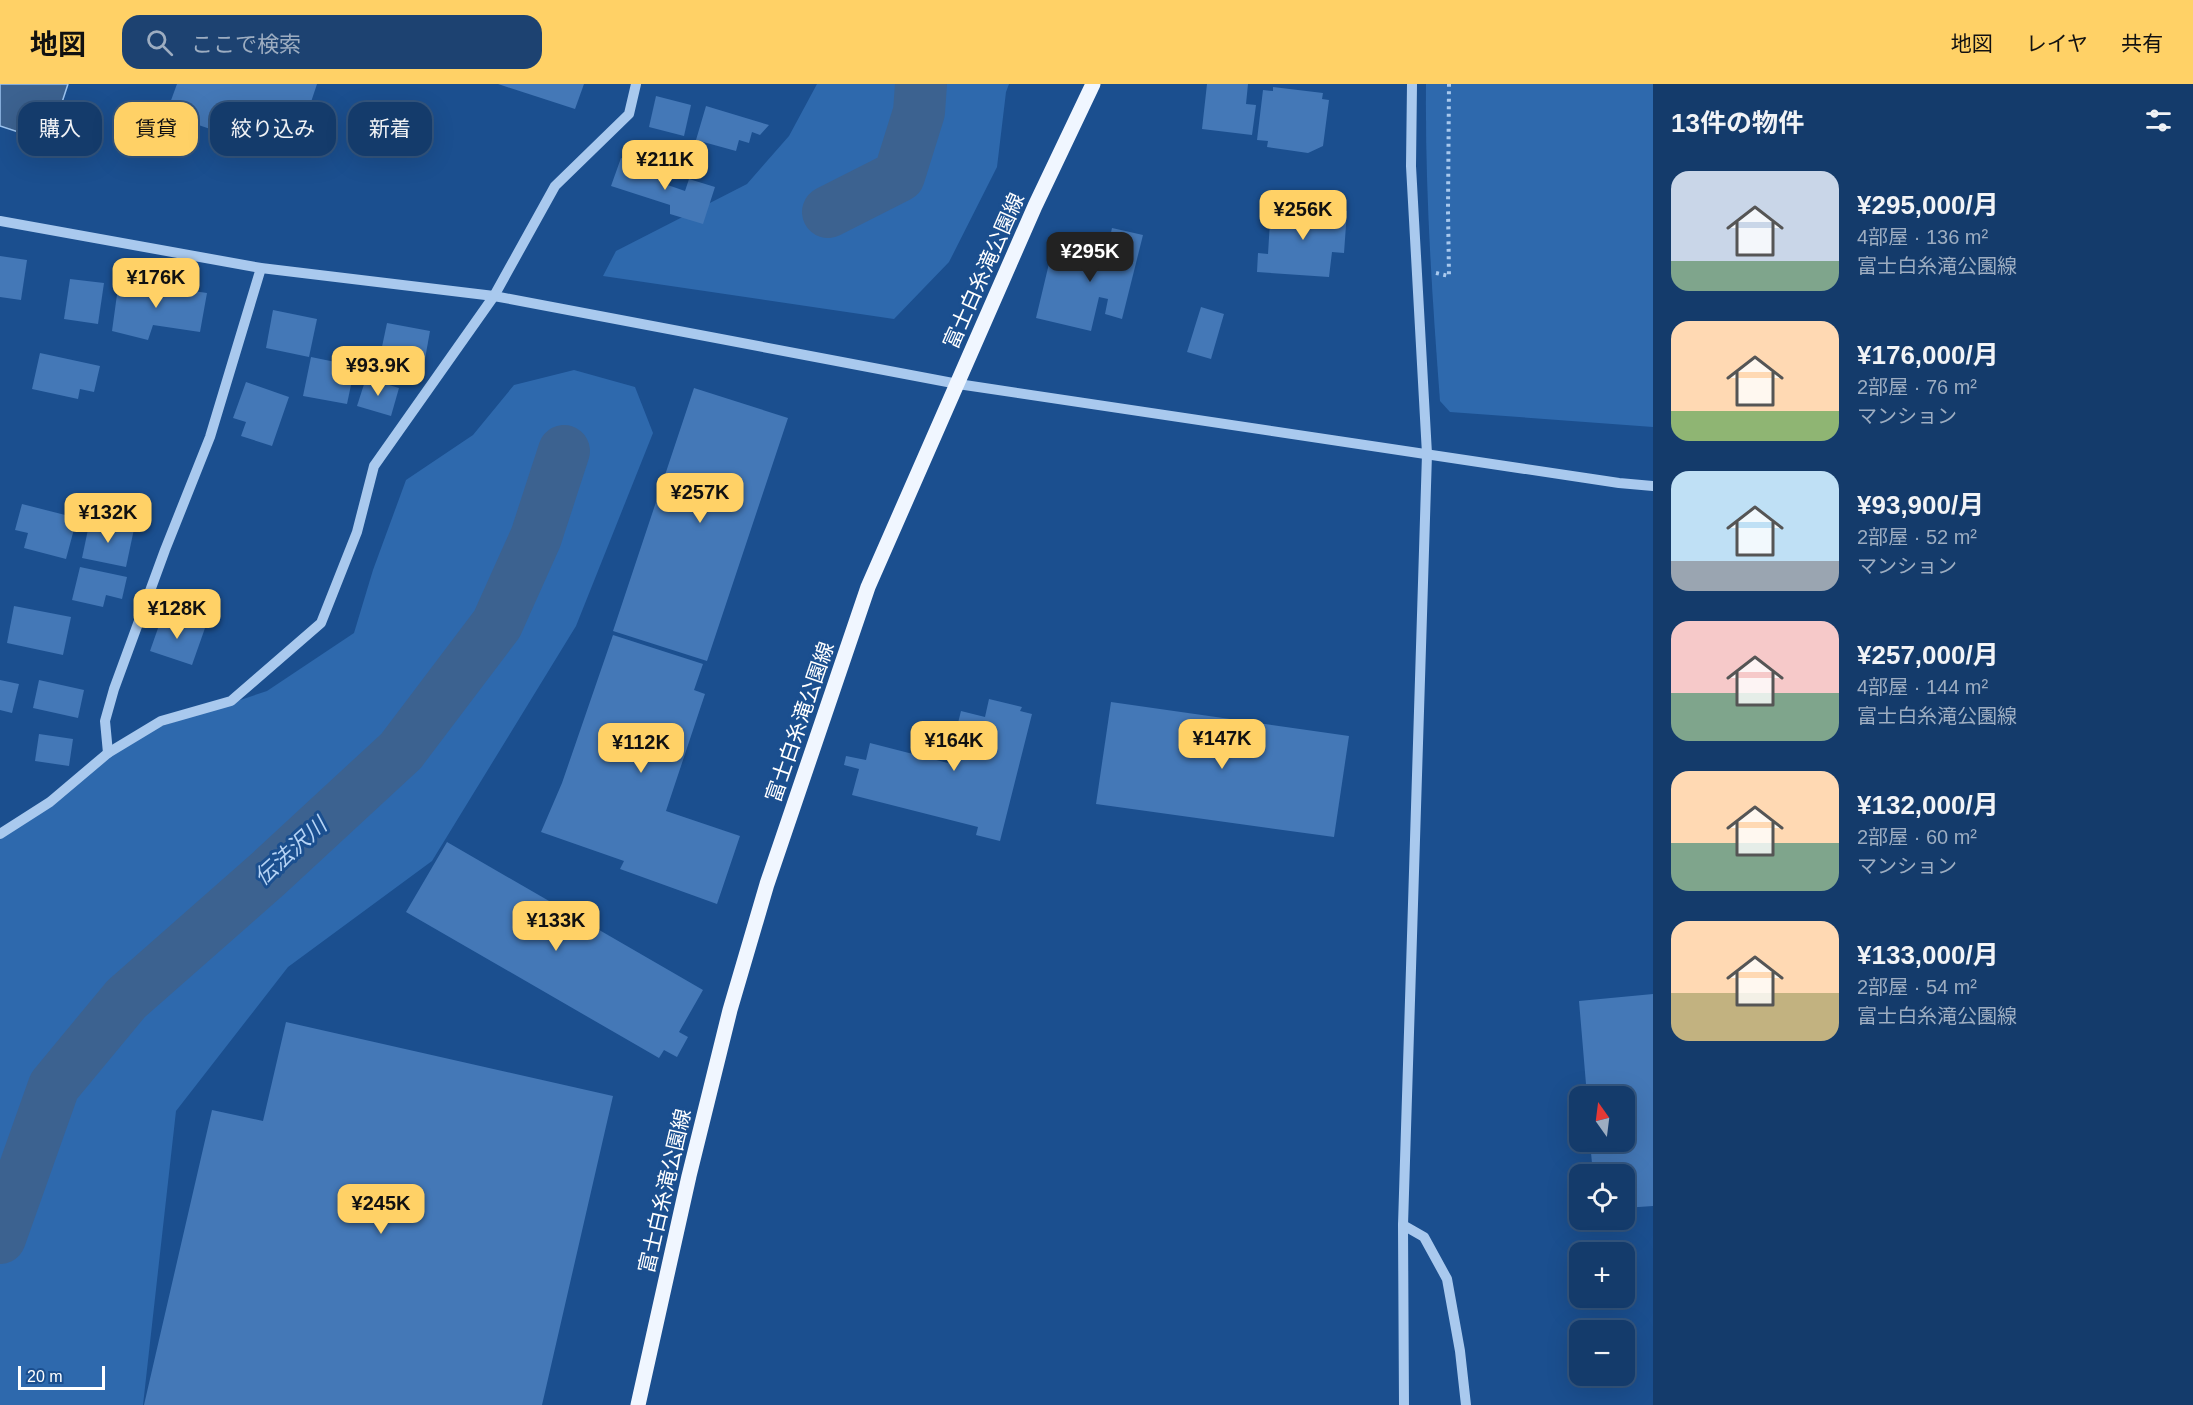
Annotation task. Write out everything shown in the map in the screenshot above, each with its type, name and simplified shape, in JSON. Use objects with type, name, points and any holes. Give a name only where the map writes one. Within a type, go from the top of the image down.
[{"type":"main road","name":"富士白糸滝公園線","points":[[638,1405],[689,1176],[730,1010],[767,884],[868,587],[1035,206],[1093,84]]},
{"type":"street","points":[[0,834],[50,802],[108,753],[161,721],[231,701],[321,623],[357,532],[374,466],[494,296],[555,186],[629,114],[636,84]]},
{"type":"street","points":[[1404,1405],[1404,1225],[1427,453],[1411,166],[1412,84]]},
{"type":"street","points":[[0,221],[261,268],[494,296],[958,384],[1619,483],[1653,486]]},
{"type":"street","points":[[108,753],[105,721],[114,689],[165,550],[210,437],[261,268]]},
{"type":"street","points":[[1404,1225],[1424,1237],[1447,1279],[1460,1351],[1466,1405]]},
{"type":"path","points":[[1449,84],[1449,276]]},
{"type":"shaded area","points":[[0,84],[68,84],[62,102],[18,102],[18,132],[0,126]]},
{"type":"shaded area","points":[[817,84],[1009,84],[1006,92],[997,167],[949,262],[894,319],[603,276],[616,251],[747,184],[789,136]]},
{"type":"shaded area","points":[[1426,84],[1653,84],[1653,427],[1450,412],[1440,401],[1430,242]]},
{"type":"shaded area","points":[[574,370],[635,387],[653,433],[576,626],[432,861],[288,967],[176,1111],[143,1405],[0,1405],[0,838],[141,733],[267,691],[354,633],[373,570],[406,480],[473,435],[514,385]]},
{"type":"building","points":[[177,84],[317,84],[311,102],[210,102],[210,129],[198,125],[198,102],[170,102]]},
{"type":"building","points":[[498,84],[584,84],[575,109]]},
{"type":"building","points":[[1207,84],[1248,84],[1246,104],[1256,105],[1252,135],[1202,129]]},
{"type":"building","points":[[1273,87],[1323,93],[1322,99],[1329,100],[1323,146],[1308,153],[1267,147],[1268,141],[1257,140],[1263,90],[1273,91]]},
{"type":"building","points":[[656,96],[691,105],[684,136],[649,127]]},
{"type":"building","points":[[706,106],[769,125],[760,135],[752,132],[749,143],[739,140],[736,151],[696,140]]},
{"type":"building","points":[[621,158],[662,171],[659,182],[685,191],[689,179],[715,187],[703,224],[670,214],[670,205],[611,186]]},
{"type":"building","points":[[1271,205],[1347,211],[1344,253],[1332,252],[1329,277],[1257,272],[1258,253],[1268,254]]},
{"type":"building","points":[[1112,228],[1143,235],[1122,319],[1105,314],[1108,299],[1099,297],[1091,331],[1036,318],[1052,251],[1104,264]]},
{"type":"building","points":[[0,256],[27,260],[21,300],[0,297]]},
{"type":"building","points":[[70,279],[104,283],[98,324],[64,319]]},
{"type":"building","points":[[119,280],[207,293],[200,332],[153,325],[148,340],[112,331]]},
{"type":"building","points":[[1201,307],[1224,314],[1211,359],[1187,352]]},
{"type":"building","points":[[273,310],[317,319],[309,357],[266,348]]},
{"type":"building","points":[[387,323],[430,331],[423,370],[379,361]]},
{"type":"building","points":[[40,353],[100,366],[94,392],[80,389],[78,399],[32,389]]},
{"type":"building","points":[[311,357],[355,366],[347,404],[303,396]]},
{"type":"building","points":[[366,378],[399,388],[391,416],[357,406]]},
{"type":"building","points":[[246,382],[289,397],[272,446],[241,436],[246,422],[233,418]]},
{"type":"building","points":[[694,388],[788,418],[707,661],[613,631]]},
{"type":"building","points":[[22,504],[77,518],[66,559],[24,548],[28,533],[15,530]]},
{"type":"building","points":[[90,520],[134,529],[126,567],[82,558]]},
{"type":"building","points":[[80,567],[127,577],[122,599],[106,595],[103,607],[72,600]]},
{"type":"building","points":[[14,606],[71,617],[63,655],[7,643]]},
{"type":"building","points":[[163,614],[205,628],[192,665],[150,651]]},
{"type":"building","points":[[613,635],[703,664],[694,690],[705,694],[666,811],[740,836],[717,904],[620,869],[624,861],[541,832],[562,783]]},
{"type":"building","points":[[0,680],[19,684],[12,713],[0,710]]},
{"type":"building","points":[[39,680],[84,690],[78,718],[33,708]]},
{"type":"building","points":[[989,699],[1022,707],[1020,711],[1032,714],[1000,841],[976,835],[978,827],[852,795],[859,769],[844,765],[846,756],[866,760],[870,743],[948,763],[961,711],[985,717]]},
{"type":"building","points":[[1111,702],[1349,736],[1334,837],[1096,804]]},
{"type":"building","points":[[39,734],[73,739],[69,766],[35,761]]},
{"type":"building","points":[[447,842],[703,990],[679,1032],[688,1037],[677,1057],[664,1050],[659,1058],[406,912]]},
{"type":"building","points":[[1653,994],[1653,1206],[1635,1207],[1635,1164],[1592,1164],[1591,1152],[1635,1152],[1635,1086],[1586,1086],[1579,1001]]},
{"type":"building","points":[[286,1022],[613,1096],[542,1405],[144,1405],[212,1110],[263,1121]]},
{"type":"waterway","name":"伝法沢川","points":[[828,212],[899,176],[919,112],[921,84]]},
{"type":"waterway","name":"伝法沢川","points":[[0,1238],[54,1086],[126,999],[268,874],[401,751],[497,624],[536,537],[564,451]]}]
